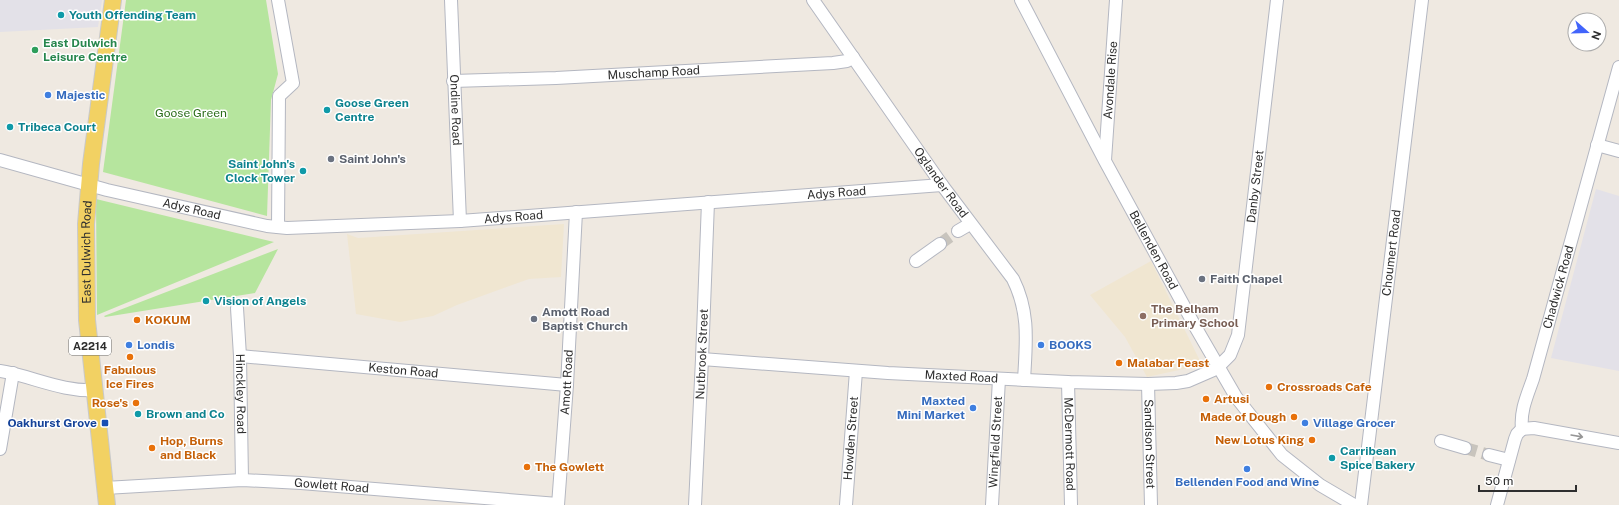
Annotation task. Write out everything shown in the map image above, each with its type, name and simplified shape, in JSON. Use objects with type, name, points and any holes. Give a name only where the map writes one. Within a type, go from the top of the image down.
[{"type":"main road","name":"East Dulwich Road","points":[[107,505],[86,304],[86,224],[89,186],[113,0]]},
{"type":"street","points":[[278,0],[293,83],[279,96],[278,227]]},
{"type":"street","name":"Ondine Road","points":[[451,0],[453,81],[460,221]]},
{"type":"street","name":"Oglander Road","points":[[813,0],[942,185],[1013,279],[1021,294],[1025,309],[1026,337],[1024,380]]},
{"type":"street","name":"Bellenden Road","points":[[1022,0],[1105,161],[1236,397],[1282,455],[1320,485],[1354,505]]},
{"type":"street","name":"Avondale Rise","points":[[1105,161],[1116,0]]},
{"type":"street","name":"Danby Street","points":[[1218,367],[1230,355],[1238,335],[1277,0]]},
{"type":"street","name":"Choumert Road","points":[[1361,505],[1422,0]]},
{"type":"street","name":"Muschamp Road","points":[[453,81],[556,78],[833,63],[846,61],[853,57]]},
{"type":"street","name":"Chadwick Road","points":[[1497,505],[1517,434],[1522,429],[1521,415],[1523,407],[1535,371],[1619,68]]},
{"type":"street","points":[[1597,145],[1619,150]]},
{"type":"street","name":"Adys Road","points":[[0,160],[89,186],[267,226],[278,227],[460,221],[942,185]]},
{"type":"street","name":"Nutbrook Street","points":[[695,505],[708,202]]},
{"type":"street","name":"Amott Road","points":[[558,505],[567,385],[576,212]]},
{"type":"street","points":[[958,231],[970,224]]},
{"type":"street","points":[[916,261],[940,244]]},
{"type":"street","name":"Hinckley Road","points":[[237,308],[240,356],[242,480]]},
{"type":"street","name":"Keston Road","points":[[240,356],[567,385]]},
{"type":"street","name":"Maxted Road","points":[[702,359],[856,371],[999,379],[1148,384],[1188,381],[1218,367]]},
{"type":"street","points":[[0,371],[13,373],[69,389],[82,391],[95,390]]},
{"type":"street","name":"Howden Street","points":[[846,505],[856,371]]},
{"type":"street","points":[[0,449],[13,373]]},
{"type":"street","name":"Wingfield Street","points":[[992,505],[999,379]]},
{"type":"street","name":"McDermott Road","points":[[1068,382],[1071,505]]},
{"type":"street","name":"Sandison Street","points":[[1148,384],[1151,505]]},
{"type":"street","points":[[1522,429],[1534,428],[1619,443]]},
{"type":"street","points":[[1441,441],[1465,448]]},
{"type":"street","points":[[1488,455],[1509,460]]},
{"type":"street","name":"Gowlett Road","points":[[105,488],[242,480],[301,483],[558,505]]},
{"type":"shaded area","points":[[0,0],[102,0],[98,27],[0,32]]},
{"type":"shaded area","points":[[1596,189],[1619,196],[1619,371],[1551,358]]},
{"type":"shaded area","points":[[564,224],[561,277],[529,279],[457,305],[433,316],[400,322],[356,314],[347,234],[358,238]]},
{"type":"shaded area","name":"The Belham Primary School","points":[[1151,261],[1202,365],[1147,377],[1125,337],[1090,295]]},
{"type":"green space","name":"Goose Green","points":[[126,0],[266,0],[278,74],[271,100],[267,216],[103,172]]},
{"type":"green space","points":[[96,199],[274,242],[97,315]]},
{"type":"green space","points":[[278,249],[255,293],[104,316]]},
{"type":"tunnel","points":[[940,244],[958,231]]},
{"type":"tunnel","points":[[1465,448],[1489,455]]},
{"type":"place","name":"Youth Offending Team","points":[[61,15]]},
{"type":"place","name":"East Dulwich Leisure Centre","points":[[35,50]]},
{"type":"place","name":"Majestic","points":[[48,95]]},
{"type":"place","name":"Goose Green Centre","points":[[327,110]]},
{"type":"place","name":"Tribeca Court","points":[[10,127]]},
{"type":"place","name":"Saint John's","points":[[331,159]]},
{"type":"place","name":"Saint John's Clock Tower","points":[[303,171]]},
{"type":"place","name":"Faith Chapel","points":[[1202,279]]},
{"type":"place","name":"Vision of Angels","points":[[206,301]]},
{"type":"place","name":"The Belham Primary School","points":[[1143,316]]},
{"type":"place","name":"Amott Road Baptist Church","points":[[534,319]]},
{"type":"place","name":"KOKUM","points":[[137,320]]},
{"type":"place","name":"Londis","points":[[129,345]]},
{"type":"place","name":"BOOKS","points":[[1041,345]]},
{"type":"place","name":"Fabulous Ice Fires","points":[[130,357]]},
{"type":"place","name":"Malabar Feast","points":[[1119,363]]},
{"type":"place","name":"Crossroads Cafe","points":[[1269,387]]},
{"type":"place","name":"Artusi","points":[[1206,399]]},
{"type":"place","name":"Rose's","points":[[136,403]]},
{"type":"place","name":"Maxted Mini Market","points":[[973,408]]},
{"type":"place","name":"Brown and Co","points":[[138,414]]},
{"type":"place","name":"Made of Dough","points":[[1294,417]]},
{"type":"place","name":"Oakhurst Grove","points":[[105,423]]},
{"type":"place","name":"Village Grocer","points":[[1305,423]]},
{"type":"place","name":"New Lotus King","points":[[1312,440]]},
{"type":"place","name":"Hop, Burns and Black","points":[[152,448]]},
{"type":"place","name":"Carribean Spice Bakery","points":[[1332,458]]},
{"type":"place","name":"The Gowlett","points":[[527,467]]},
{"type":"place","name":"Bellenden Food and Wine","points":[[1247,469]]}]
